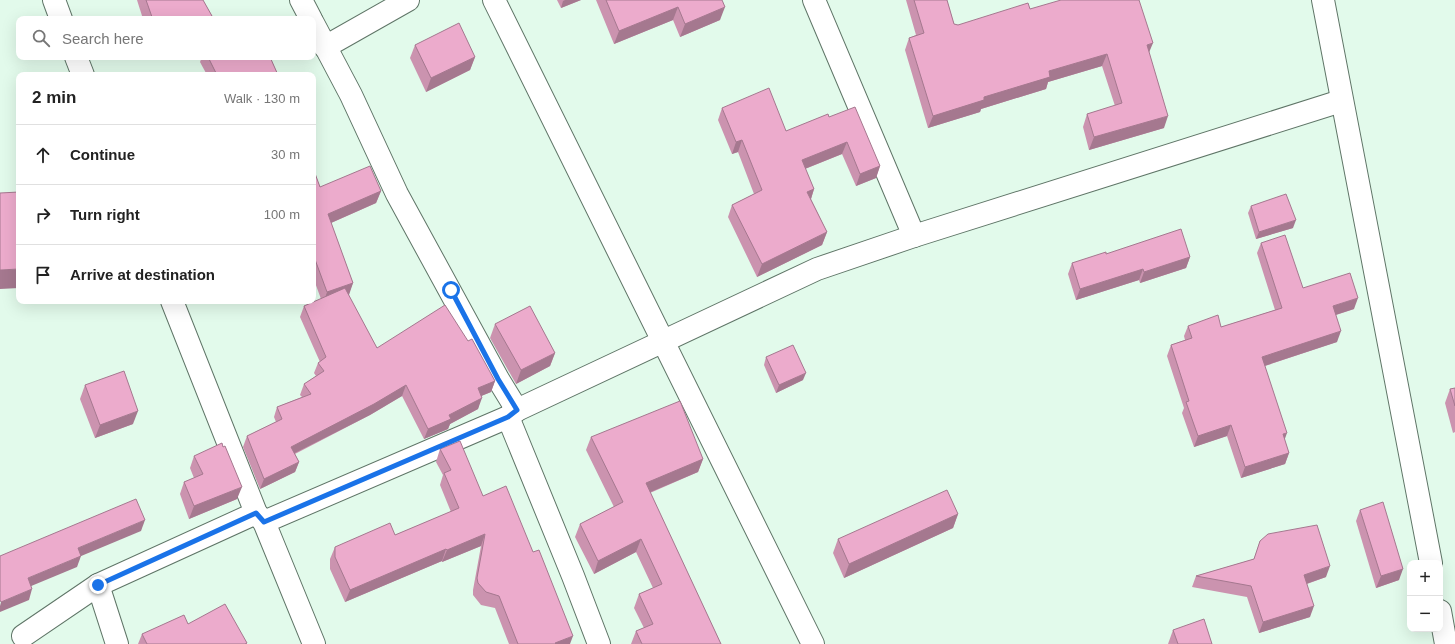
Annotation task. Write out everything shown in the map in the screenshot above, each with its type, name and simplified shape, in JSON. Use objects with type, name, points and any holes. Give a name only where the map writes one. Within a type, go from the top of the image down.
[{"type":"street","points":[[54,0],[60,16]]},
{"type":"street","points":[[302,0],[310,16]]},
{"type":"street","points":[[325,47],[408,0]]},
{"type":"street","points":[[494,0],[813,644]]},
{"type":"street","points":[[814,0],[914,236]]},
{"type":"street","points":[[1323,0],[1341,101],[1430,560]]},
{"type":"street","points":[[316,29],[351,95],[397,194],[498,379],[513,413],[599,644]]},
{"type":"street","points":[[77,60],[82,72]]},
{"type":"street","points":[[23,636],[98,585],[513,413],[817,269],[914,236],[1341,101]]},
{"type":"street","points":[[173,304],[260,517],[314,644]]},
{"type":"street","points":[[98,585],[116,644]]},
{"type":"street","points":[[1443,628],[1446,644]]},
{"type":"building","points":[[146,0],[203,0],[212,16],[152,16]]},
{"type":"building","points":[[606,0],[722,0],[725,7],[685,24],[678,7],[619,31]]},
{"type":"building","points":[[914,0],[947,0],[954,24],[958,25],[1028,3],[1030,9],[1061,0],[1139,0],[1153,43],[1147,45],[1168,116],[1094,137],[1087,114],[1122,103],[1107,54],[1049,71],[1050,77],[984,97],[984,100],[933,116],[909,38],[924,33]]},
{"type":"building","points":[[459,23],[475,57],[431,78],[415,45]]},
{"type":"building","points":[[210,60],[271,60],[277,72],[216,72]]},
{"type":"building","points":[[769,88],[786,131],[828,114],[829,117],[855,107],[880,166],[860,174],[847,142],[802,160],[814,189],[807,192],[827,232],[762,264],[732,205],[762,190],[742,140],[736,142],[722,108]]},
{"type":"building","points":[[370,166],[381,191],[328,214],[353,283],[327,292],[316,262],[316,176],[320,187]]},
{"type":"building","points":[[16,192],[16,269],[0,270],[0,193]]},
{"type":"building","points":[[1286,194],[1296,220],[1259,232],[1251,206]]},
{"type":"building","points":[[1181,229],[1190,257],[1144,272],[1143,269],[1080,289],[1072,263],[1106,252],[1106,254]]},
{"type":"building","points":[[1285,235],[1303,288],[1350,273],[1358,298],[1333,306],[1341,331],[1262,357],[1287,433],[1283,434],[1289,453],[1245,467],[1231,425],[1198,436],[1186,402],[1189,401],[1171,345],[1192,338],[1188,326],[1218,315],[1221,327],[1282,308],[1261,243]]},
{"type":"building","points":[[345,288],[377,348],[445,305],[468,341],[472,339],[495,381],[478,388],[482,398],[449,415],[451,419],[428,429],[406,385],[374,404],[291,447],[299,462],[264,479],[247,436],[282,419],[277,407],[311,394],[304,384],[324,371],[318,363],[326,357],[304,306],[309,304],[316,304],[316,301]]},
{"type":"building","points":[[530,306],[555,353],[521,370],[495,324]]},
{"type":"building","points":[[793,345],[806,373],[779,385],[766,357]]},
{"type":"building","points":[[124,371],[138,411],[100,425],[85,385]]},
{"type":"building","points":[[1455,388],[1455,406],[1450,389]]},
{"type":"building","points":[[680,401],[703,459],[646,483],[721,644],[642,644],[636,631],[653,624],[639,594],[662,584],[641,539],[598,561],[580,524],[623,502],[591,437]]},
{"type":"building","points":[[460,441],[483,496],[506,486],[533,552],[539,550],[573,636],[555,643],[556,644],[518,644],[499,596],[486,592],[478,583],[477,578],[485,534],[350,590],[335,557],[335,547],[390,523],[395,535],[459,508],[444,473],[451,470],[440,449]]},
{"type":"building","points":[[222,443],[223,447],[225,446],[242,487],[194,506],[184,482],[203,474],[194,456]]},
{"type":"building","points":[[947,490],[958,514],[849,564],[838,539]]},
{"type":"building","points":[[136,499],[145,520],[78,548],[81,556],[28,578],[32,589],[1,602],[0,556]]},
{"type":"building","points":[[1383,502],[1403,569],[1381,576],[1360,510]]},
{"type":"building","points":[[1317,525],[1330,566],[1304,575],[1314,606],[1263,622],[1251,586],[1196,576],[1254,559],[1260,541],[1268,534]]},
{"type":"building","points":[[225,604],[247,643],[147,644],[142,634],[184,615],[188,624]]},
{"type":"building","points":[[1204,619],[1212,644],[1178,644],[1173,630]]},
{"type":"route","points":[[98,585],[256,513],[264,522],[508,417],[517,410],[498,379],[451,290]]}]
